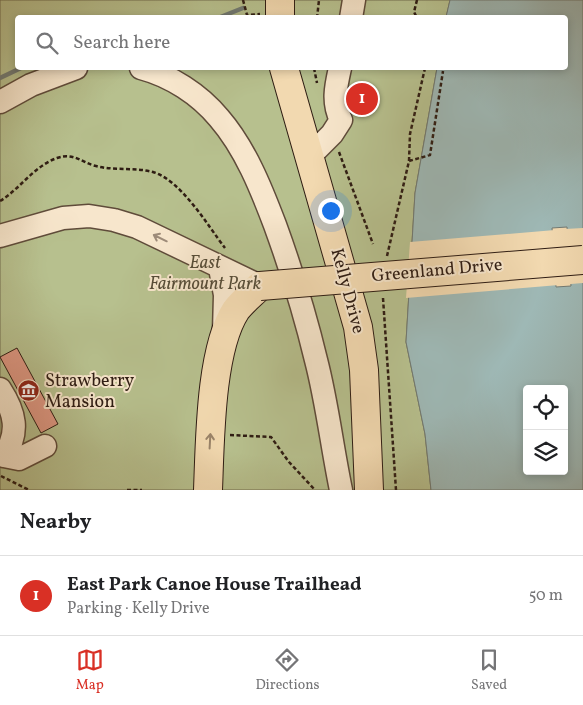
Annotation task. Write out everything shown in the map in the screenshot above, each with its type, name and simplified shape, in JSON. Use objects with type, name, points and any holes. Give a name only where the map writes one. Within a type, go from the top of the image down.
[{"type":"main road","points":[[280,0],[280,15]]},
{"type":"main road","name":"Kelly Drive","points":[[285,70],[358,327],[364,370],[369,490]]},
{"type":"main road","name":"Greenland Drive","points":[[260,286],[583,260]]},
{"type":"main road","points":[[208,490],[212,406],[223,341],[237,310],[260,286]]},
{"type":"street","points":[[352,15],[354,0]]},
{"type":"street","points":[[0,102],[37,82],[70,70]]},
{"type":"street","points":[[146,70],[175,82],[210,107],[230,131],[254,175],[288,262],[307,325],[323,393],[341,490]]},
{"type":"street","points":[[309,157],[332,134],[341,120],[336,110],[335,93],[340,70]]},
{"type":"street","points":[[0,236],[63,218],[102,218],[137,227],[225,261],[260,286]]},
{"type":"street","points":[[223,341],[225,261]]},
{"type":"street","points":[[0,389],[12,411],[15,423],[10,447],[1,462]]},
{"type":"street","points":[[1,462],[19,459],[45,446]]},
{"type":"path","points":[[317,15],[319,0]]},
{"type":"path","points":[[416,15],[414,12],[417,0]]},
{"type":"path","points":[[387,258],[409,161],[410,134],[425,70]]},
{"type":"path","points":[[409,161],[430,156],[443,71]]},
{"type":"path","points":[[338,150],[373,244]]},
{"type":"path","points":[[0,201],[40,168],[57,158],[75,156],[95,166],[142,170],[160,175],[176,187],[212,228],[225,261]]},
{"type":"path","points":[[383,298],[396,490]]},
{"type":"path","points":[[234,436],[271,437],[289,462],[315,490]]},
{"type":"path","points":[[1,462],[30,490]]},
{"type":"path","points":[[127,490],[142,490]]},
{"type":"green space","name":"East Fairmount Park","points":[[0,0],[450,0],[447,15],[15,15],[15,70],[437,70],[415,193],[406,342],[425,434],[431,490],[0,490]]},
{"type":"water","points":[[450,0],[583,0],[583,490],[431,490],[425,434],[406,342],[415,193],[437,70],[568,70],[568,15],[446,15]],"holes":[[[567,227],[571,286],[556,287],[552,228]]]},
{"type":"pier","points":[[583,228],[583,283],[406,298],[410,242],[555,230],[558,285],[568,284],[565,229]]},
{"type":"building","name":"Strawberry Mansion","points":[[17,348],[58,424],[41,433],[0,357]]},
{"type":"waterway","points":[[226,15],[243,8]]},
{"type":"waterway","points":[[0,78],[17,70]]},
{"type":"place","name":"East Park Canoe House Trailhead","points":[[362,99]]},
{"type":"place","name":"Strawberry Mansion","points":[[29,391]]}]
